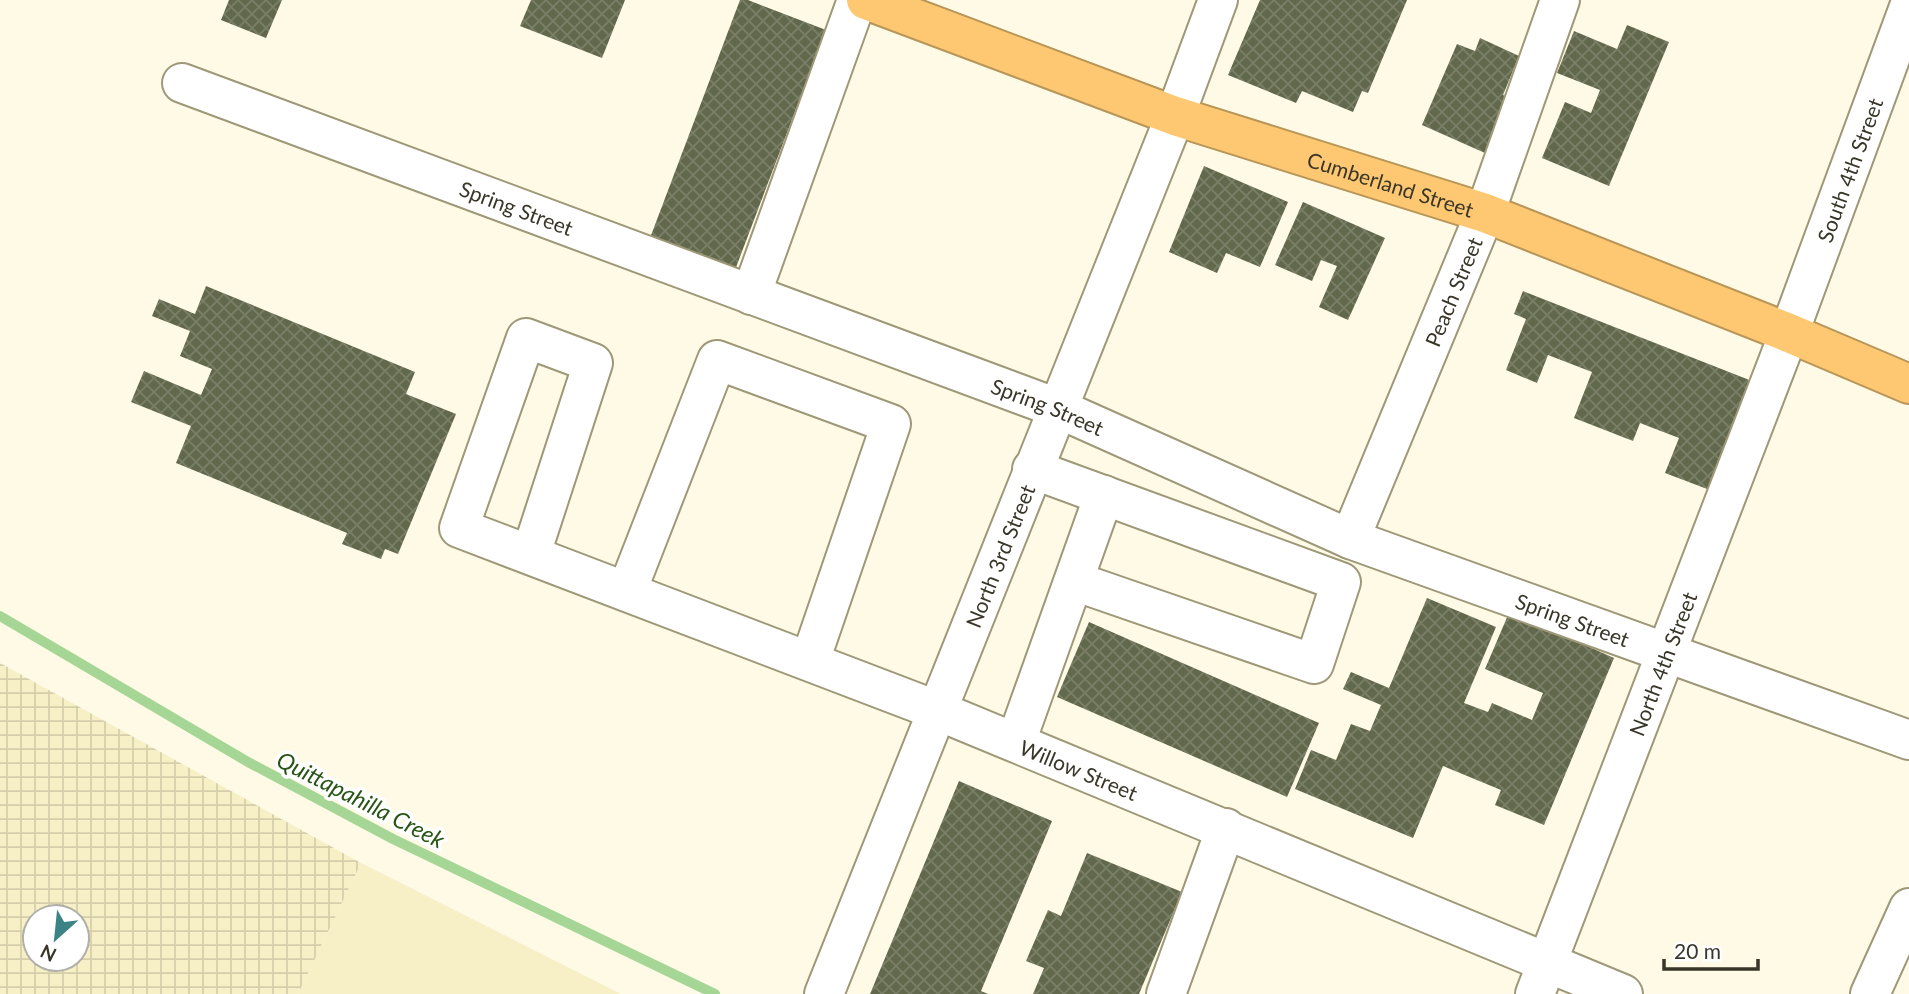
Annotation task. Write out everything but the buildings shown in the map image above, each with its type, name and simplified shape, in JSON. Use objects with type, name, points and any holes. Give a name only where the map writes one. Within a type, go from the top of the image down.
[{"type":"highway","name":"Cumberland Street","points":[[866,0],[1175,116],[1485,213],[1789,332],[1909,384]]},
{"type":"street","points":[[751,295],[857,0]]},
{"type":"street","name":"North 3rd Street","points":[[824,994],[1175,116],[1218,0]]},
{"type":"street","name":"Peach Street","points":[[1350,539],[1485,213],[1560,0]]},
{"type":"street","name":"South 4th Street","points":[[1789,332],[1909,7]]},
{"type":"street","name":"Spring Street","points":[[183,83],[1057,408],[1350,539],[1909,740]]},
{"type":"street","name":"North 4th Street","points":[[1541,979],[1789,332]]},
{"type":"street","name":"Willow Street","points":[[531,554],[593,363],[526,338],[459,528],[936,710],[1226,828],[1541,979],[1623,994]]},
{"type":"street","points":[[627,591],[717,360],[891,424],[810,662]]},
{"type":"street","points":[[1032,469],[1341,582],[1314,664],[1074,581]]},
{"type":"street","points":[[1016,742],[1104,495]]},
{"type":"street","points":[[1166,994],[1226,828]]},
{"type":"street","points":[[1870,994],[1909,908]]},
{"type":"shaded area","points":[[0,663],[361,863],[298,994],[0,994]]},
{"type":"shaded area","points":[[361,863],[621,994],[298,994]]},
{"type":"waterway","name":"Quittapahilla Creek","points":[[0,616],[248,762],[393,839],[715,994]]}]
